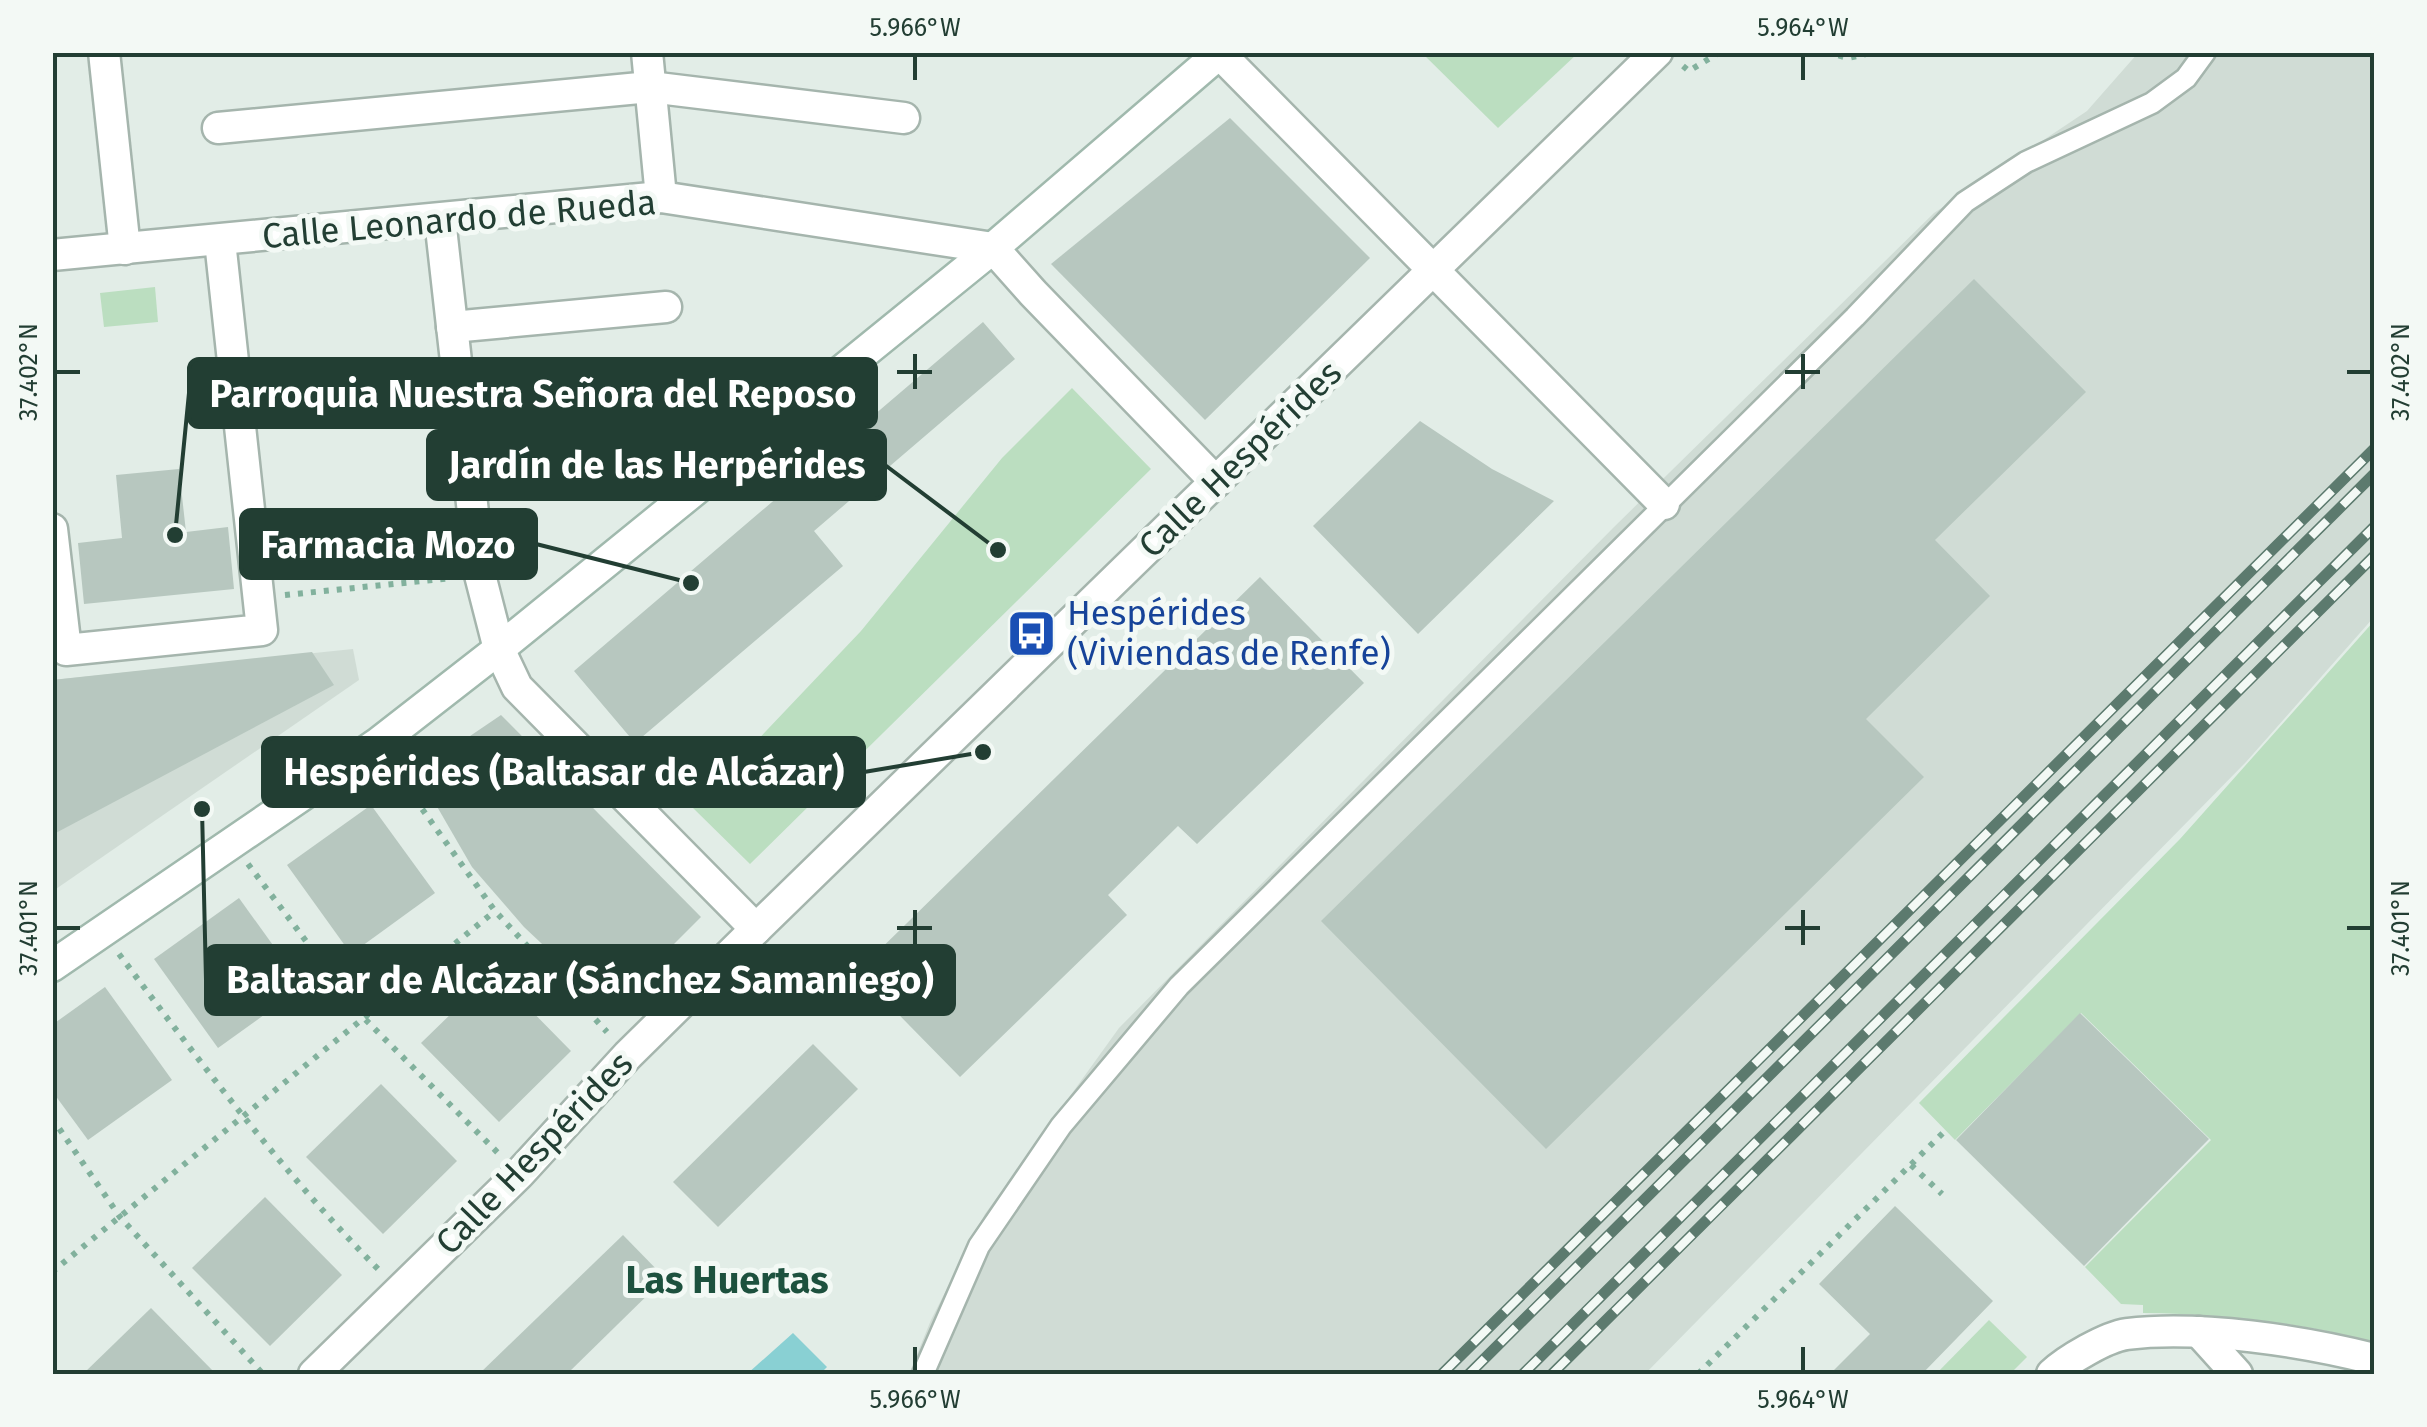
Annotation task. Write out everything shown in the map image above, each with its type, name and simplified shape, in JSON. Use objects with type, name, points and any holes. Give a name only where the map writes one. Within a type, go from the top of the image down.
[{"type":"street","points":[[104,52],[125,249]]},
{"type":"street","points":[[647,52],[662,197]]},
{"type":"street","name":"Calle Hespérides","points":[[314,1374],[519,1174],[628,1055],[756,929],[1657,52]]},
{"type":"street","points":[[52,966],[376,744],[499,649],[994,248],[1220,53],[1664,504]]},
{"type":"street","points":[[218,128],[650,87],[904,118]]},
{"type":"street","name":"Calle Leonardo de Rueda","points":[[52,255],[662,197],[994,248]]},
{"type":"street","points":[[440,218],[480,575],[499,649],[517,687],[756,929]]},
{"type":"street","points":[[52,529],[59,651],[262,630],[220,242]]},
{"type":"street","points":[[994,248],[1216,482]]},
{"type":"street","points":[[452,326],[666,306]]},
{"type":"street","points":[[2052,1374],[2064,1362],[2122,1334],[2199,1332],[2329,1348],[2374,1359]]},
{"type":"street","points":[[2199,1332],[2237,1374]]},
{"type":"lane","points":[[923,1374],[979,1246],[1061,1126],[1168,1000],[1965,202],[2026,162],[2152,104],[2186,78],[2205,52]]},
{"type":"path","points":[[1688,70],[1720,52]]},
{"type":"path","points":[[1826,52],[1848,58],[1875,52]]},
{"type":"path","points":[[460,401],[710,369],[763,434]]},
{"type":"path","points":[[259,598],[480,575]]},
{"type":"path","points":[[376,744],[494,911],[628,1055]]},
{"type":"path","points":[[232,844],[364,1018],[519,1174]]},
{"type":"path","points":[[52,1272],[494,911]]},
{"type":"path","points":[[103,931],[241,1118],[332,1222],[400,1291]]},
{"type":"path","points":[[52,1118],[120,1217],[263,1374]]},
{"type":"path","points":[[1698,1374],[1946,1130]]},
{"type":"path","points":[[1911,1165],[1942,1194]]},
{"type":"shaded area","points":[[2138,53],[2374,53],[2374,617],[2246,762],[1645,1374],[909,1374],[931,1320],[985,1214],[1119,1028],[1614,527],[1934,213],[2087,111]]},
{"type":"shaded area","points":[[353,649],[359,680],[53,891],[53,680]]},
{"type":"green space","points":[[1422,53],[1578,53],[1498,128]]},
{"type":"green space","points":[[155,287],[158,322],[104,327],[100,293]]},
{"type":"green space","points":[[1072,388],[1151,469],[750,864],[693,808],[861,631],[1002,458]]},
{"type":"green space","points":[[2374,621],[2374,1342],[2260,1320],[2143,1313],[2143,1305],[2121,1304],[2085,1267],[2211,1140],[2081,1013],[1955,1140],[1919,1103],[2180,839]]},
{"type":"green space","points":[[1989,1320],[2027,1357],[2010,1374],[1936,1374]]},
{"type":"water","points":[[793,1333],[827,1367],[820,1374],[747,1374]]},
{"type":"building","points":[[1230,118],[1370,258],[1205,420],[1051,264]]},
{"type":"building","points":[[1974,279],[2086,392],[1935,540],[1990,596],[1866,719],[1924,777],[1546,1149],[1321,921]]},
{"type":"building","points":[[983,322],[1015,359],[814,531],[843,566],[635,743],[574,671]]},
{"type":"building","points":[[1420,421],[1492,469],[1554,501],[1418,634],[1313,526]]},
{"type":"building","points":[[179,469],[186,532],[228,527],[234,589],[84,604],[78,543],[122,538],[116,475]]},
{"type":"building","points":[[1260,577],[1364,683],[1197,844],[1178,826],[1108,895],[1127,915],[960,1077],[857,972]]},
{"type":"building","points":[[312,652],[334,685],[52,835],[52,680]]},
{"type":"building","points":[[501,715],[701,917],[610,1008],[524,927],[472,867],[417,772]]},
{"type":"building","points":[[371,805],[435,893],[351,954],[287,865]]},
{"type":"building","points":[[239,898],[303,987],[218,1048],[154,959]]},
{"type":"building","points":[[493,973],[509,996],[514,993],[571,1051],[499,1122],[421,1043]]},
{"type":"building","points":[[105,987],[172,1080],[88,1140],[52,1091],[52,1025]]},
{"type":"building","points":[[2080,1013],[2209,1139],[2084,1266],[1956,1140]]},
{"type":"building","points":[[813,1044],[858,1089],[718,1227],[673,1182]]},
{"type":"building","points":[[381,1084],[457,1161],[383,1234],[306,1157]]},
{"type":"building","points":[[265,1197],[342,1275],[270,1346],[192,1268]]},
{"type":"building","points":[[1895,1206],[1993,1301],[1922,1374],[1830,1374],[1870,1334],[1819,1284]]},
{"type":"building","points":[[623,1235],[665,1278],[567,1374],[479,1374]]},
{"type":"building","points":[[151,1308],[216,1374],[83,1374]]},
{"type":"railway","points":[[1442,1374],[2374,449]]},
{"type":"railway","points":[[1469,1374],[2374,474]]},
{"type":"railway","points":[[1523,1374],[2374,527]]},
{"type":"railway","points":[[1552,1374],[2374,556]]},
{"type":"place","name":"Parroquia Nuestra Señora del Reposo","points":[[175,535]]},
{"type":"place","name":"Jardín de las Herpérides","points":[[998,550]]},
{"type":"place","name":"Farmacia Mozo","points":[[691,583]]},
{"type":"place","name":"Hespérides (Viviendas de Renfe)","points":[[1032,633]]},
{"type":"place","name":"Hespérides (Baltasar de Alcázar)","points":[[983,752]]},
{"type":"place","name":"Baltasar de Alcázar (Sánchez Samaniego)","points":[[202,809]]},
{"type":"district","name":"Las Huertas","points":[[727,1280]]}]
